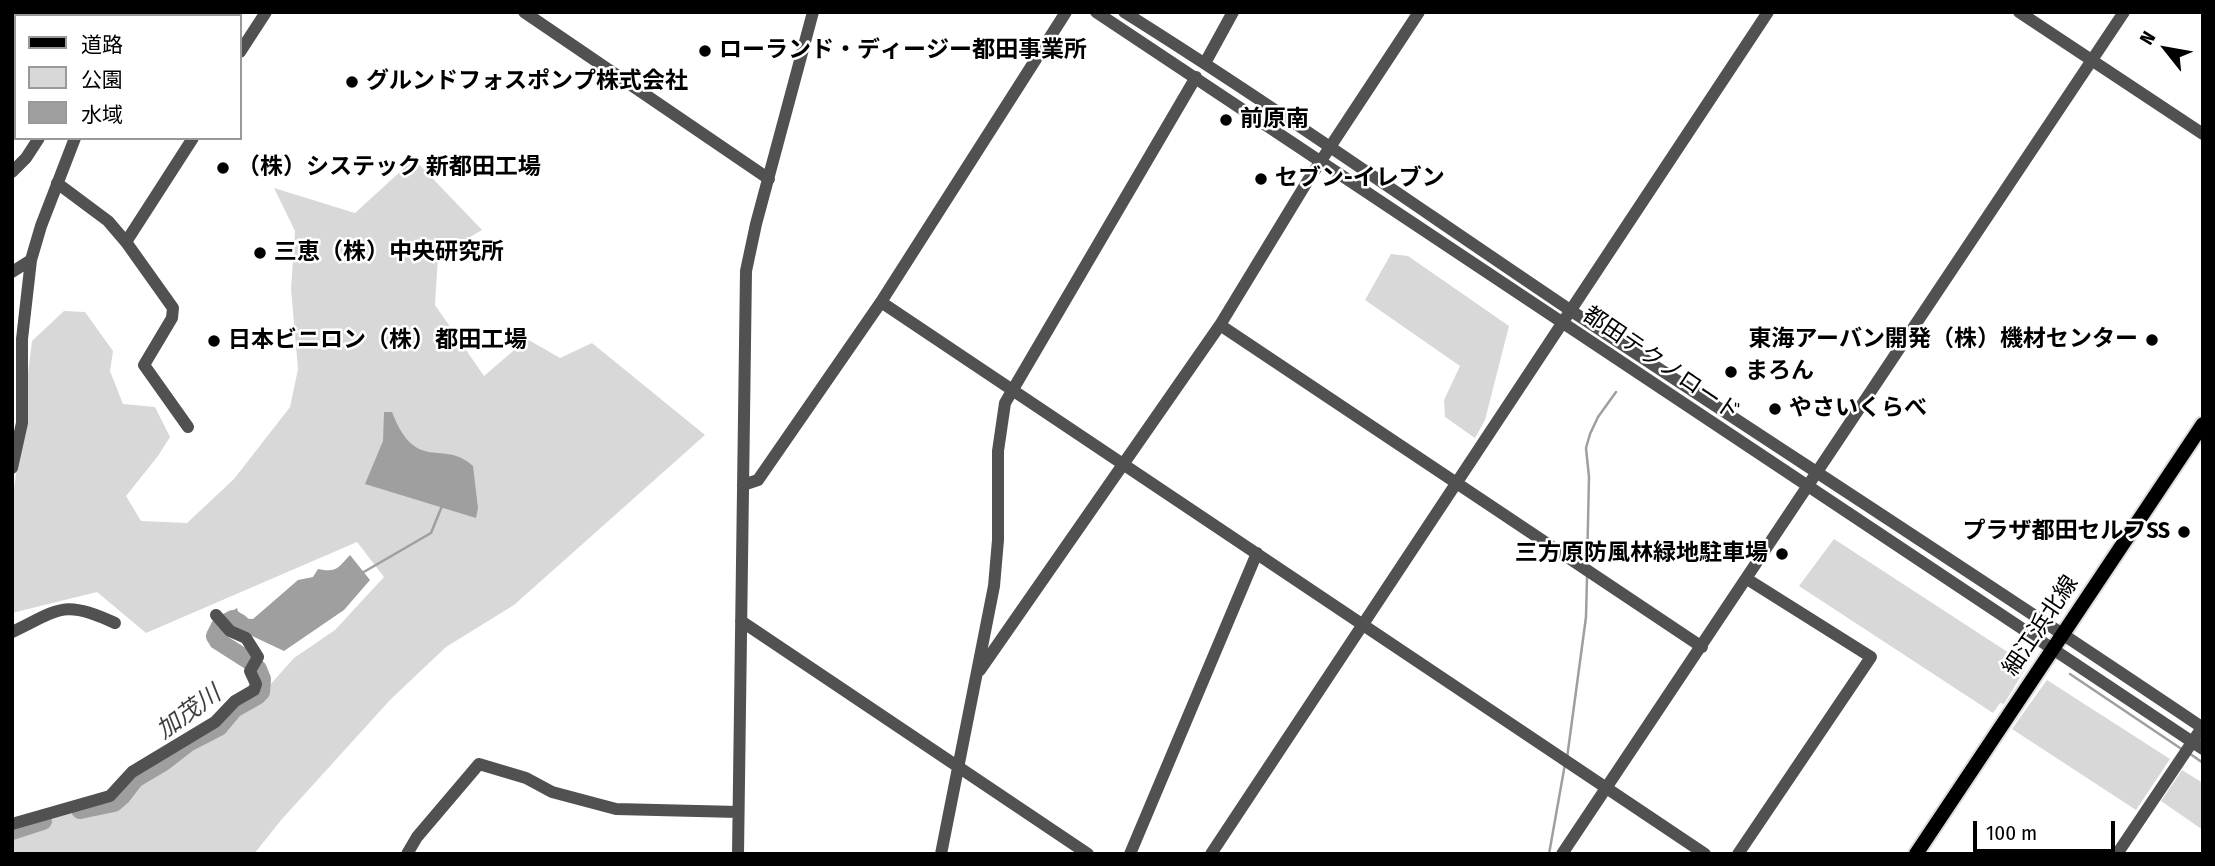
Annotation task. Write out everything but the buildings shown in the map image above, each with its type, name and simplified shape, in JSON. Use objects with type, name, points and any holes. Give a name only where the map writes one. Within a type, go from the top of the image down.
[{"type":"main road","name":"細江浜北線","points":[[1916,854],[2203,424]]},
{"type":"street","points":[[242,49],[266,12]]},
{"type":"street","points":[[524,12],[769,179]]},
{"type":"street","points":[[738,854],[746,271],[813,12]]},
{"type":"street","points":[[743,485],[758,480],[881,302],[1066,12]]},
{"type":"street","name":"都田テクノロード","points":[[1096,12],[2197,746]]},
{"type":"street","name":"都田テクノロード","points":[[1124,12],[1205,63],[1571,310],[2202,727]]},
{"type":"street","points":[[1205,63],[1233,12]]},
{"type":"street","points":[[978,673],[1220,325],[1320,161],[1419,12]]},
{"type":"street","points":[[1211,854],[1768,12]]},
{"type":"street","points":[[2019,12],[2203,134]]},
{"type":"street","points":[[1562,854],[2124,12]]},
{"type":"street","points":[[942,854],[995,586],[1001,418],[1012,390],[1196,77]]},
{"type":"street","points":[[12,172],[26,158],[38,140]]},
{"type":"street","points":[[12,468],[22,423],[22,339],[32,260],[41,226],[74,140]]},
{"type":"street","points":[[126,242],[193,140]]},
{"type":"street","points":[[57,183],[100,214],[126,242],[174,311],[144,365],[188,427]]},
{"type":"street","points":[[12,272],[32,260]]},
{"type":"street","points":[[881,302],[1705,854]]},
{"type":"street","points":[[1220,325],[1702,647]]},
{"type":"street","points":[[1130,854],[1257,554]]},
{"type":"street","points":[[1738,854],[1871,657],[1747,579]]},
{"type":"street","points":[[12,632],[50,612],[71,608],[94,612],[115,623]]},
{"type":"street","points":[[12,824],[110,796],[132,772],[215,722],[235,701],[254,690],[256,684],[250,671],[258,657],[246,638],[230,631],[216,615]]},
{"type":"street","points":[[741,621],[1088,854]]},
{"type":"street","points":[[2117,854],[2197,746],[2202,727]]},
{"type":"street","points":[[407,854],[417,837],[479,764],[526,778],[552,792],[616,809],[738,812]]},
{"type":"green space","points":[[414,159],[482,230],[438,256],[435,305],[484,376],[527,339],[560,358],[592,343],[705,435],[514,605],[446,647],[390,700],[282,819],[254,854],[12,854],[12,819],[109,792],[221,724],[260,696],[294,658],[335,630],[384,577],[357,542],[146,633],[97,592],[12,613],[12,506],[32,341],[64,311],[85,312],[113,351],[110,371],[123,404],[155,407],[170,437],[126,496],[141,521],[187,523],[234,479],[290,407],[298,369],[291,289],[295,231],[274,188],[355,213]]},
{"type":"green space","points":[[1391,254],[1408,256],[1509,326],[1485,420],[1475,438],[1445,417],[1444,400],[1460,366],[1365,300]]},
{"type":"green space","points":[[1834,539],[2026,664],[2004,704],[2000,703],[1993,713],[1799,586]]},
{"type":"green space","points":[[2047,680],[2170,759],[2136,810],[2012,729]]},
{"type":"green space","points":[[2182,770],[2203,783],[2203,830],[2161,801]]},
{"type":"water","points":[[384,412],[392,412],[401,431],[420,449],[462,458],[473,466],[478,508],[476,518],[365,484],[383,441]]},
{"type":"water","points":[[350,555],[370,580],[344,610],[284,651],[233,627],[223,617],[237,608],[240,618],[253,619],[298,580],[313,577],[318,569],[337,568]]},
{"type":"waterway","points":[[1587,567],[1589,477],[1586,448],[1598,417],[1616,392]]},
{"type":"waterway","points":[[362,573],[431,533],[442,506]]},
{"type":"waterway","points":[[1567,758],[1586,617],[1587,577]]},
{"type":"waterway","name":"加茂川","points":[[80,810],[114,803],[135,779],[188,743],[219,727],[234,709],[261,692],[262,679],[258,669],[218,641],[215,636],[220,626],[233,619],[240,623]]},
{"type":"waterway","points":[[2070,674],[2183,750]]},
{"type":"waterway","points":[[2189,753],[2203,763]]},
{"type":"waterway","points":[[1549,854],[1565,764]]},
{"type":"waterway","name":"加茂川","points":[[12,831],[43,821]]},
{"type":"place","name":"ローランド・ディージー都田事業所","points":[[705,51]]},
{"type":"place","name":"グルンドフォスポンプ株式会社","points":[[352,82]]},
{"type":"place","name":"前原南","points":[[1226,120]]},
{"type":"place","name":"（株）システック 新都田工場","points":[[223,168]]},
{"type":"place","name":"セブン-イレブン","points":[[1261,179]]},
{"type":"place","name":"三恵（株）中央研究所","points":[[260,253]]},
{"type":"place","name":"東海アーバン開発（株）機材センター","points":[[2152,340]]},
{"type":"place","name":"日本ビニロン（株）都田工場","points":[[214,341]]},
{"type":"place","name":"まろん","points":[[1731,372]]},
{"type":"place","name":"やさいくらべ","points":[[1775,409]]},
{"type":"place","name":"プラザ都田セルフSS","points":[[2184,532]]},
{"type":"place","name":"三方原防風林緑地駐車場","points":[[1782,554]]}]
